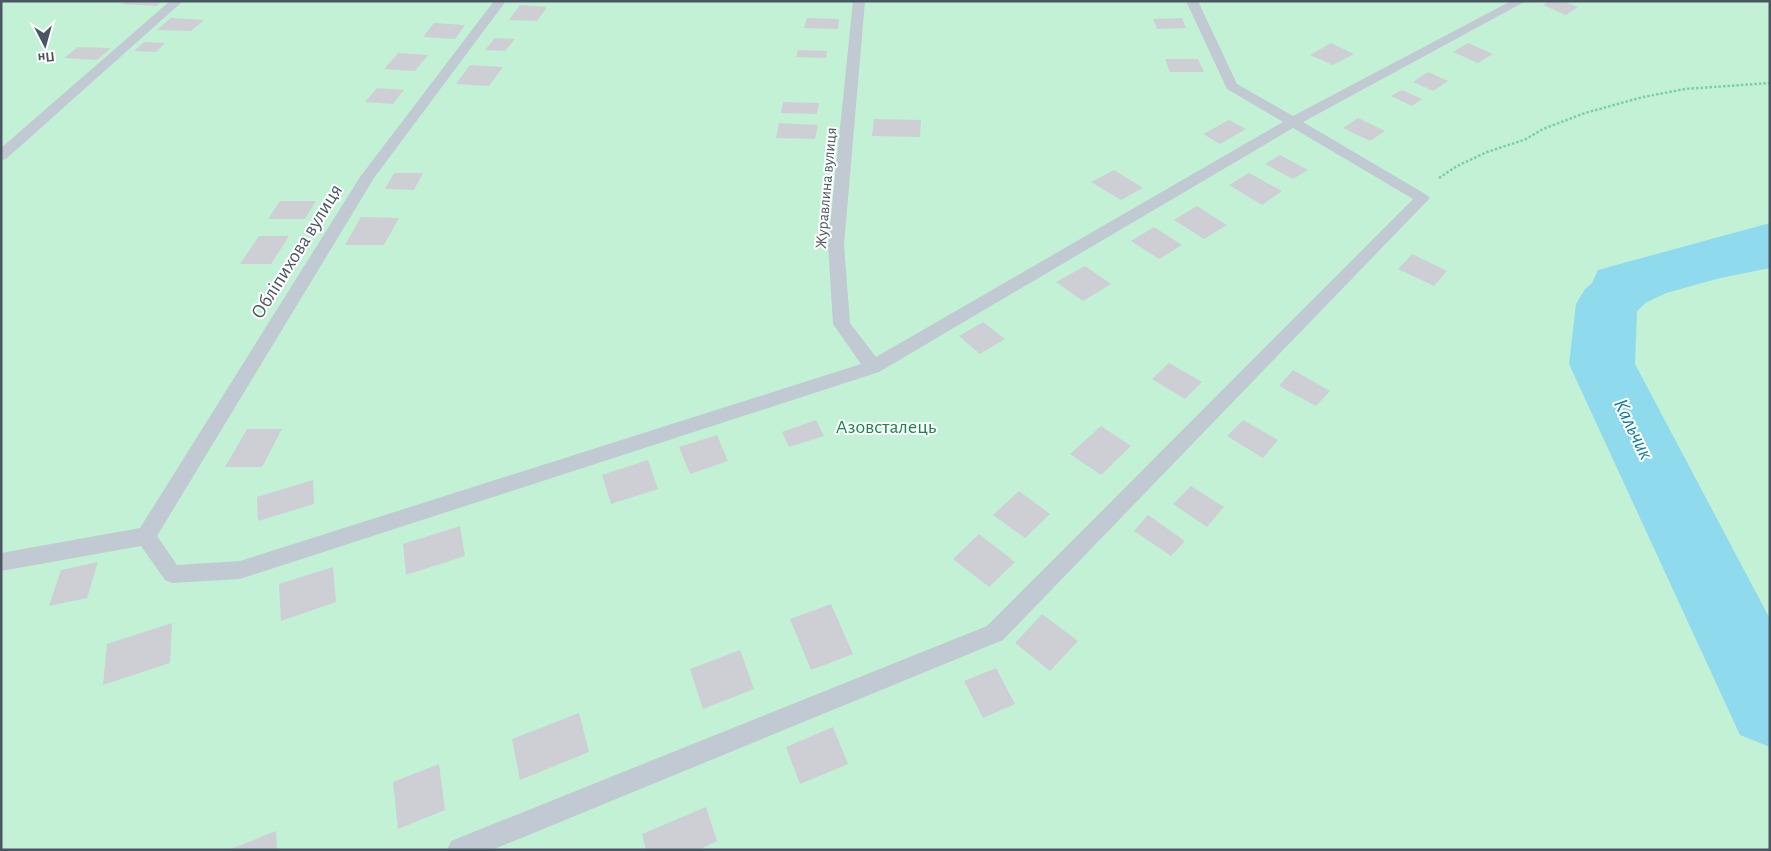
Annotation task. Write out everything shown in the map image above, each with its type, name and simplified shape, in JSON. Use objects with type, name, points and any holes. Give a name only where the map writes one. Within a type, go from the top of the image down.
[{"type":"lane","points":[[1,156],[177,1]]},
{"type":"lane","name":"Обліпихова вулиця","points":[[146,536],[367,177],[500,1]]},
{"type":"lane","name":"Журавлина вулиця","points":[[859,1],[836,245],[842,324],[873,367]]},
{"type":"lane","points":[[460,850],[995,633],[1422,198],[1232,86],[1192,1]]},
{"type":"lane","points":[[1,562],[146,536],[172,574],[240,570],[873,367],[1493,7],[1520,1]]},
{"type":"path","points":[[1422,198],[1434,182],[1457,166],[1487,152],[1524,140],[1543,129],[1585,113],[1643,97],[1685,89],[1770,83]]},
{"type":"green space","name":"Азовсталець","points":[[1,1],[1770,1],[1770,850],[1,850]]},
{"type":"water","points":[[1770,223],[1770,268],[1681,286],[1641,305],[1602,364],[1586,296],[1598,270]]},
{"type":"building","points":[[126,1],[162,1],[157,6],[122,4]]},
{"type":"building","points":[[1549,1],[1562,1],[1578,7],[1566,15],[1543,5]]},
{"type":"building","points":[[520,5],[547,7],[537,21],[509,20]]},
{"type":"building","points":[[171,18],[204,20],[191,31],[157,30]]},
{"type":"building","points":[[807,18],[839,19],[838,29],[804,28]]},
{"type":"building","points":[[1182,18],[1186,28],[1157,29],[1153,19]]},
{"type":"building","points":[[434,23],[465,25],[455,39],[423,37]]},
{"type":"building","points":[[495,38],[515,39],[505,51],[485,50]]},
{"type":"building","points":[[144,42],[165,43],[156,52],[134,51]]},
{"type":"building","points":[[1331,43],[1354,54],[1333,65],[1310,55]]},
{"type":"building","points":[[1468,43],[1493,54],[1478,63],[1453,52]]},
{"type":"building","points":[[78,47],[111,48],[97,60],[64,58]]},
{"type":"building","points":[[798,50],[827,51],[826,58],[796,57]]},
{"type":"building","points":[[398,53],[428,55],[415,71],[384,69]]},
{"type":"building","points":[[1165,59],[1198,59],[1204,72],[1170,72]]},
{"type":"building","points":[[470,65],[503,67],[489,86],[456,84]]},
{"type":"building","points":[[1428,72],[1448,81],[1433,91],[1413,82]]},
{"type":"building","points":[[377,88],[404,90],[393,104],[365,102]]},
{"type":"building","points":[[1402,90],[1422,99],[1412,106],[1391,96]]},
{"type":"building","points":[[783,102],[819,103],[817,114],[781,113]]},
{"type":"building","points":[[1358,118],[1385,131],[1370,141],[1343,128]]},
{"type":"building","points":[[874,119],[921,120],[920,137],[872,136]]},
{"type":"building","points":[[1229,120],[1246,129],[1220,144],[1203,134]]},
{"type":"building","points":[[779,123],[818,125],[815,139],[776,138]]},
{"type":"building","points":[[1280,155],[1308,170],[1293,179],[1265,164]]},
{"type":"building","points":[[1114,170],[1143,188],[1121,200],[1091,182]]},
{"type":"building","points":[[394,173],[423,173],[414,190],[385,189]]},
{"type":"building","points":[[1249,173],[1282,191],[1262,205],[1229,185]]},
{"type":"building","points":[[280,201],[316,201],[305,219],[268,219]]},
{"type":"building","points":[[1197,206],[1227,225],[1204,239],[1174,220]]},
{"type":"building","points":[[361,217],[399,218],[384,245],[345,245]]},
{"type":"building","points":[[1154,227],[1182,245],[1159,259],[1131,241]]},
{"type":"building","points":[[259,236],[289,236],[271,264],[240,264]]},
{"type":"building","points":[[1412,254],[1447,271],[1434,286],[1398,269]]},
{"type":"building","points":[[1085,266],[1111,284],[1083,301],[1056,282]]},
{"type":"building","points":[[983,322],[1005,339],[980,354],[959,336]]},
{"type":"building","points":[[1169,363],[1202,382],[1185,399],[1152,379]]},
{"type":"building","points":[[1293,370],[1330,391],[1316,406],[1279,386]]},
{"type":"building","points":[[816,420],[824,436],[789,447],[782,432]]},
{"type":"building","points":[[1243,420],[1278,440],[1263,458],[1227,436]]},
{"type":"building","points":[[1101,426],[1131,446],[1101,475],[1070,454]]},
{"type":"building","points":[[247,429],[282,429],[262,467],[225,467]]},
{"type":"building","points":[[717,435],[728,461],[690,474],[679,447]]},
{"type":"building","points":[[648,460],[658,489],[611,504],[602,475]]},
{"type":"building","points":[[313,480],[314,504],[258,521],[257,497]]},
{"type":"building","points":[[1191,486],[1224,507],[1207,527],[1173,504]]},
{"type":"building","points":[[1019,491],[1050,514],[1025,538],[993,515]]},
{"type":"building","points":[[1148,515],[1185,541],[1171,556],[1134,531]]},
{"type":"building","points":[[460,526],[465,556],[406,575],[403,544]]},
{"type":"building","points":[[979,534],[1015,562],[989,587],[953,559]]},
{"type":"building","points":[[98,562],[87,598],[49,606],[61,570]]},
{"type":"building","points":[[333,567],[336,602],[281,621],[279,584]]},
{"type":"building","points":[[831,604],[853,654],[811,670],[790,619]]},
{"type":"building","points":[[1042,614],[1078,641],[1050,671],[1015,643]]},
{"type":"building","points":[[172,623],[170,663],[103,685],[107,644]]},
{"type":"building","points":[[740,650],[754,689],[703,709],[690,669]]},
{"type":"building","points":[[996,668],[1015,704],[983,718],[964,681]]},
{"type":"building","points":[[579,713],[589,752],[520,780],[512,739]]},
{"type":"building","points":[[833,727],[848,764],[800,784],[786,747]]},
{"type":"building","points":[[439,764],[445,810],[398,829],[393,782]]},
{"type":"building","points":[[706,807],[717,841],[698,850],[646,850],[642,834]]},
{"type":"building","points":[[276,831],[277,850],[228,850]]},
{"type":"waterway","name":"Кальчик","points":[[1770,245],[1631,283],[1607,304],[1602,364],[1770,706]]}]
